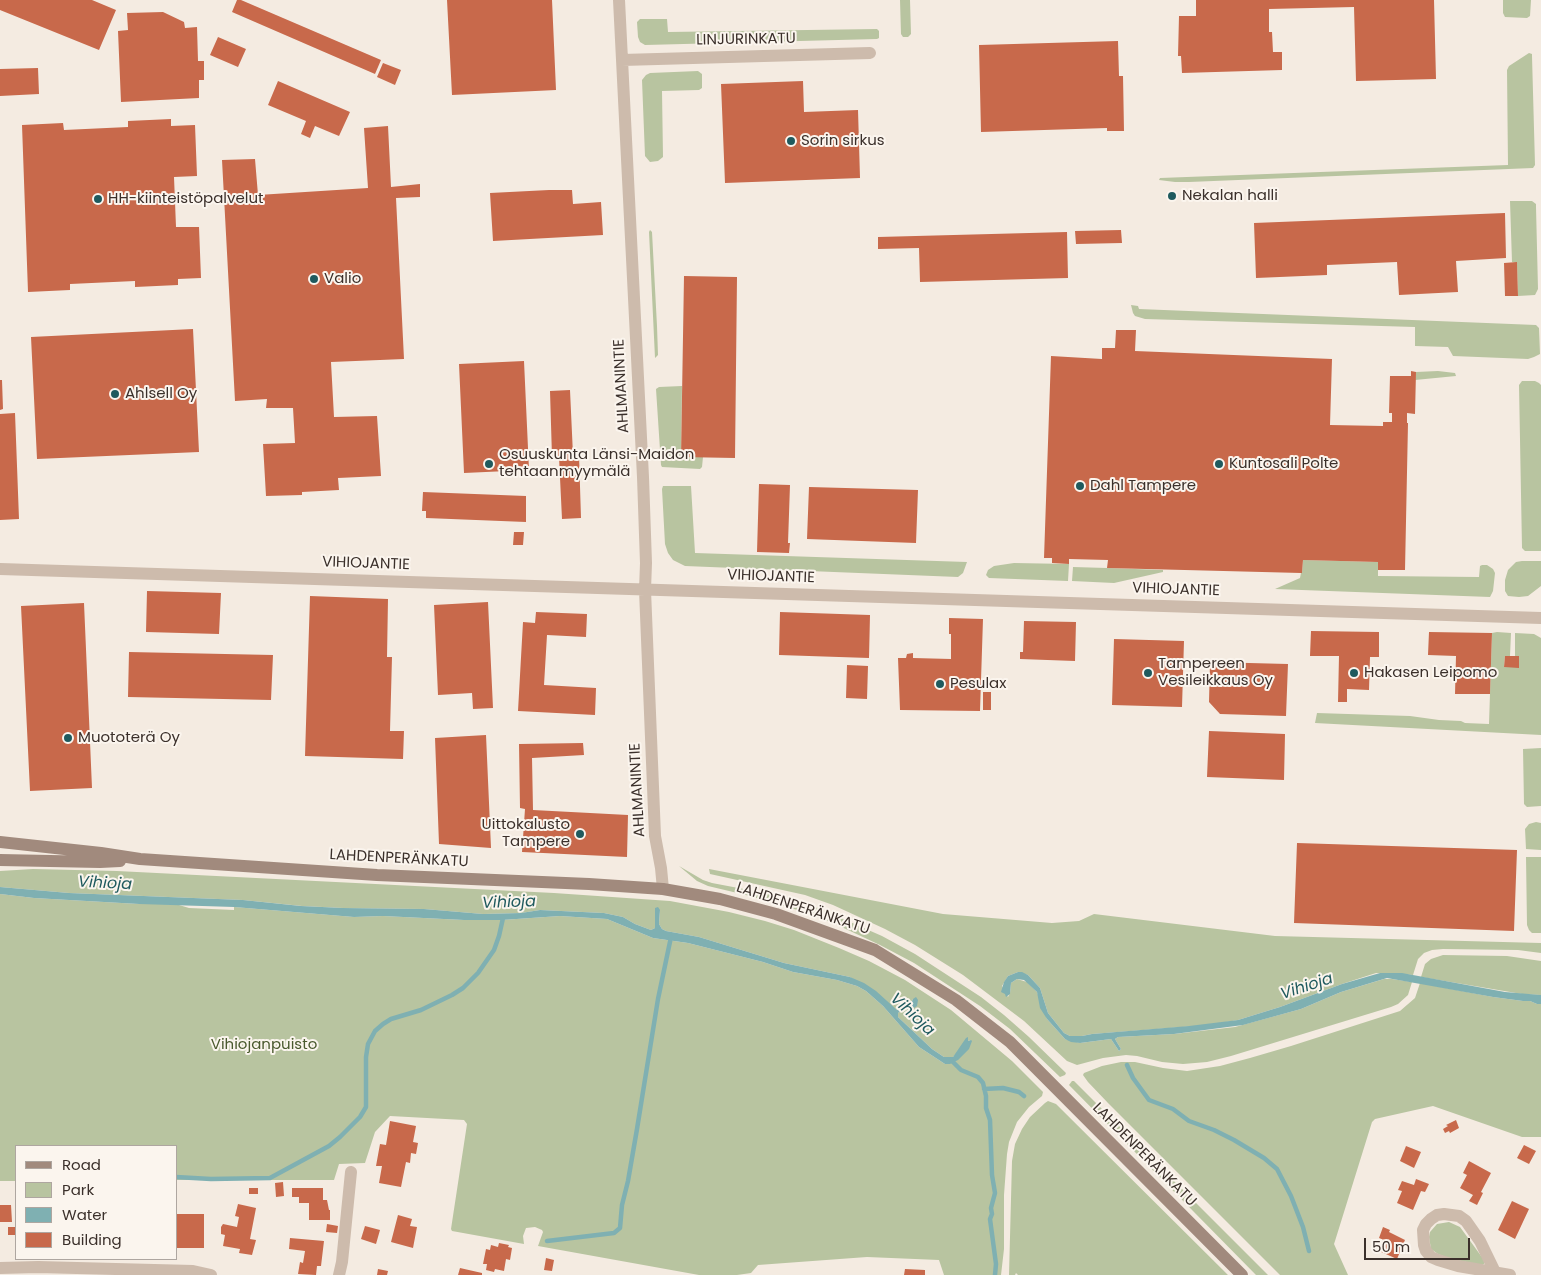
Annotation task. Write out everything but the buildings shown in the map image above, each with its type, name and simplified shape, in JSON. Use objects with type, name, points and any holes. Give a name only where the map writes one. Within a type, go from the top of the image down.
[{"type":"main road","name":"LAHDENPERÄNKATU","points":[[0,842],[101,852],[140,859],[376,876],[663,889],[720,899],[776,914],[826,931],[875,950],[956,1000],[1010,1042],[1242,1275]]},
{"type":"main road","name":"LAHDENPERÄNKATU","points":[[0,860],[100,862],[140,859]]},
{"type":"street","name":"AHLMANINTIE","points":[[619,0],[642,457],[646,563],[645,590],[655,836],[663,889]]},
{"type":"street","name":"LINJURINKATU","points":[[622,60],[870,53]]},
{"type":"street","name":"VIHIOJANTIE","points":[[0,569],[1541,618]]},
{"type":"street","points":[[339,1275],[351,1172]]},
{"type":"street","points":[[1495,1272],[1480,1240],[1466,1221],[1459,1216],[1437,1215],[1426,1224],[1423,1230],[1424,1245],[1426,1251],[1432,1257],[1458,1266],[1510,1275]]},
{"type":"street","points":[[0,1268],[38,1267],[193,1271],[211,1275]]},
{"type":"green space","points":[[900,0],[910,0],[911,34],[908,37],[903,37],[901,34]]},
{"type":"green space","points":[[1503,0],[1531,0],[1530,16],[1527,18],[1505,17],[1503,13]]},
{"type":"green space","points":[[640,19],[667,19],[668,32],[877,29],[879,31],[879,38],[645,45],[640,42],[638,37],[637,22]]},
{"type":"green space","points":[[1529,53],[1532,54],[1535,165],[1533,168],[1189,182],[1159,180],[1160,178],[1508,165],[1507,70],[1509,66]]},
{"type":"green space","points":[[698,71],[702,74],[702,88],[699,90],[662,91],[663,157],[658,161],[650,162],[645,156],[642,80],[650,73]]},
{"type":"green space","points":[[1510,201],[1532,201],[1536,204],[1538,289],[1535,295],[1518,296],[1517,263],[1512,262]]},
{"type":"green space","points":[[650,230],[652,232],[657,326],[658,355],[655,358],[649,232]]},
{"type":"green space","points":[[1131,305],[1138,306],[1139,309],[1536,325],[1539,328],[1540,354],[1528,359],[1453,356],[1448,347],[1415,346],[1415,327],[1145,319],[1135,316]]},
{"type":"green space","points":[[1438,371],[1455,373],[1456,376],[1415,380],[1416,372]]},
{"type":"green space","points":[[1522,381],[1535,381],[1541,385],[1541,551],[1525,551],[1522,548],[1519,385]]},
{"type":"green space","points":[[682,386],[681,457],[703,457],[700,469],[662,467],[661,465],[656,389],[659,387]]},
{"type":"green space","points":[[663,486],[691,486],[695,553],[967,562],[963,573],[958,577],[685,566],[673,560],[665,544]]},
{"type":"green space","points":[[1303,560],[1378,562],[1378,576],[1479,577],[1480,566],[1487,565],[1495,573],[1493,591],[1490,597],[1275,589],[1300,578]]},
{"type":"green space","points":[[1541,561],[1541,586],[1528,596],[1508,596],[1505,591],[1505,580],[1508,570],[1516,562]]},
{"type":"green space","points":[[1014,563],[1069,564],[1068,581],[989,578],[986,575],[988,570],[994,566]]},
{"type":"green space","points":[[1073,567],[1163,570],[1163,572],[1114,583],[1072,581]]},
{"type":"green space","points":[[1492,633],[1511,633],[1510,656],[1505,656],[1504,667],[1519,667],[1519,657],[1515,656],[1515,633],[1534,634],[1541,638],[1541,735],[1315,723],[1317,713],[1410,716],[1489,724]]},
{"type":"green space","points":[[1541,748],[1541,806],[1527,807],[1524,804],[1523,749]]},
{"type":"green space","points":[[1541,823],[1541,850],[1526,849],[1525,829],[1529,824]]},
{"type":"green space","points":[[1526,857],[1541,857],[1541,933],[1532,933],[1527,925]]},
{"type":"green space","points":[[679,866],[712,883],[770,894],[818,908],[882,936],[915,954],[981,997],[1029,1037],[1066,1073],[1065,1075],[1060,1077],[1010,1029],[980,1006],[914,963],[833,923],[804,912],[708,886],[697,881]]},
{"type":"green space","name":"Vihiojanpuisto","points":[[33,869],[117,871],[554,893],[670,901],[765,921],[839,948],[905,980],[951,1010],[1012,1061],[1043,1092],[1042,1096],[1029,1107],[1017,1122],[1009,1142],[1004,1195],[1004,1249],[1001,1275],[944,1275],[939,1260],[867,1257],[758,1265],[751,1273],[737,1275],[699,1275],[538,1246],[543,1232],[535,1227],[526,1228],[523,1236],[524,1244],[452,1231],[467,1124],[464,1120],[390,1116],[375,1132],[365,1163],[339,1164],[334,1180],[178,1180],[178,1145],[15,1145],[15,1181],[0,1181],[0,894],[34,898],[166,904],[189,908],[234,910],[234,907],[354,917],[383,916],[502,920],[560,916],[607,919],[653,938],[688,943],[763,962],[793,972],[837,980],[857,986],[866,991],[883,1006],[919,1047],[945,1064],[954,1062],[971,1040],[953,1057],[944,1057],[932,1049],[898,1017],[898,1013],[904,1009],[914,1008],[913,999],[911,1003],[897,1010],[850,977],[784,963],[699,937],[666,931],[659,924],[660,910],[655,910],[655,928],[651,930],[623,917],[604,913],[540,910],[521,913],[483,914],[424,909],[343,908],[243,900],[69,893],[0,887],[0,871]]},
{"type":"green space","points":[[709,869],[943,914],[1052,923],[1079,921],[1094,914],[1275,936],[1541,943],[1541,953],[1518,950],[1432,950],[1424,953],[1418,959],[1413,975],[1376,973],[1238,1020],[1208,1025],[1082,1036],[1070,1036],[1064,1033],[1048,1013],[1040,988],[1028,975],[1018,972],[1008,976],[1002,986],[1008,997],[1011,983],[1017,979],[1027,982],[1037,992],[1047,1019],[1065,1039],[1080,1043],[1111,1039],[1119,1051],[1121,1049],[1115,1039],[1118,1037],[1174,1034],[1235,1027],[1301,1009],[1341,992],[1384,979],[1412,982],[1408,995],[1398,1004],[1391,1007],[1207,1062],[1183,1064],[1126,1055],[1103,1058],[1077,1065],[1067,1061],[1024,1021],[963,975],[885,929],[833,905],[805,895],[710,874]]},
{"type":"green space","points":[[1443,955],[1507,956],[1541,961],[1541,995],[1522,994],[1421,977],[1425,964],[1431,959]]},
{"type":"green space","points":[[1420,983],[1541,1004],[1541,1137],[1522,1137],[1433,1106],[1375,1119],[1372,1122],[1334,1244],[1348,1275],[1280,1275],[1108,1103],[1083,1075],[1102,1066],[1121,1062],[1135,1062],[1187,1071],[1220,1066],[1250,1058],[1400,1011],[1415,998]]},
{"type":"green space","points":[[1072,1081],[1268,1275],[1256,1275],[1069,1085]]},
{"type":"green space","points":[[1048,1101],[1056,1104],[1228,1275],[1018,1275],[1016,1273],[1015,1275],[1009,1275],[1012,1161],[1015,1144],[1030,1117]]},
{"type":"green space","points":[[1449,1222],[1460,1227],[1484,1260],[1484,1264],[1451,1259],[1431,1249],[1430,1232],[1437,1224]]},
{"type":"water","points":[[0,887],[69,893],[243,900],[343,908],[424,909],[483,914],[521,913],[540,910],[604,913],[623,917],[651,930],[655,928],[655,908],[658,907],[660,910],[659,924],[666,931],[699,937],[784,963],[850,977],[876,991],[897,1010],[911,1003],[916,997],[918,1000],[917,1006],[904,1009],[898,1013],[898,1017],[932,1049],[944,1057],[953,1057],[966,1038],[968,1037],[968,1041],[972,1041],[969,1049],[958,1060],[945,1064],[919,1047],[883,1006],[866,991],[857,986],[837,980],[793,972],[763,962],[688,943],[653,938],[607,919],[560,916],[502,920],[383,916],[354,917],[234,907],[34,898],[0,894]]},
{"type":"water","points":[[1018,972],[1028,975],[1040,988],[1048,1013],[1064,1033],[1070,1036],[1238,1020],[1380,973],[1402,973],[1505,992],[1541,995],[1541,1004],[1387,978],[1341,992],[1301,1009],[1243,1025],[1174,1034],[1118,1037],[1115,1039],[1121,1049],[1119,1051],[1111,1039],[1080,1043],[1065,1039],[1040,1008],[1037,992],[1024,980],[1017,979],[1011,983],[1010,994],[1006,997],[1001,992],[1004,982],[1008,976]]},
{"type":"waterway","name":"Vihioja","points":[[178,1177],[211,1179],[270,1178],[329,1146],[360,1117],[366,1107],[366,1057],[368,1044],[375,1031],[391,1019],[421,1010],[463,988],[478,973],[494,950],[503,918]]},
{"type":"waterway","points":[[547,1241],[614,1233],[620,1228],[622,1205],[628,1181],[658,999],[671,937]]},
{"type":"waterway","points":[[951,1060],[961,1070],[978,1077],[983,1083],[986,1096],[986,1108],[990,1120],[992,1175],[995,1193],[990,1219],[996,1264],[995,1275]]},
{"type":"waterway","points":[[1127,1065],[1133,1078],[1149,1100],[1173,1109],[1189,1121],[1234,1140],[1264,1158],[1277,1169],[1291,1196],[1303,1227],[1309,1251]]},
{"type":"waterway","points":[[984,1089],[1003,1088],[1019,1092],[1024,1096]]},
{"type":"place","name":"Sorin sirkus","points":[[791,141]]},
{"type":"place","name":"Nekalan halli","points":[[1172,196]]},
{"type":"place","name":"HH-kiinteistöpalvelut","points":[[98,199]]},
{"type":"place","name":"Valio","points":[[314,279]]},
{"type":"place","name":"Ahlsell Oy","points":[[115,394]]},
{"type":"place","name":"Osuuskunta Länsi-Maidon tehtaanmyymälä","points":[[489,464]]},
{"type":"place","name":"Kuntosali Polte","points":[[1219,464]]},
{"type":"place","name":"Dahl Tampere","points":[[1080,486]]},
{"type":"place","name":"Tampereen Vesileikkaus Oy","points":[[1148,673]]},
{"type":"place","name":"Hakasen Leipomo","points":[[1354,673]]},
{"type":"place","name":"Pesulax","points":[[940,684]]},
{"type":"place","name":"Muototerä Oy","points":[[68,738]]},
{"type":"place","name":"Uittokalusto Tampere","points":[[580,834]]}]
